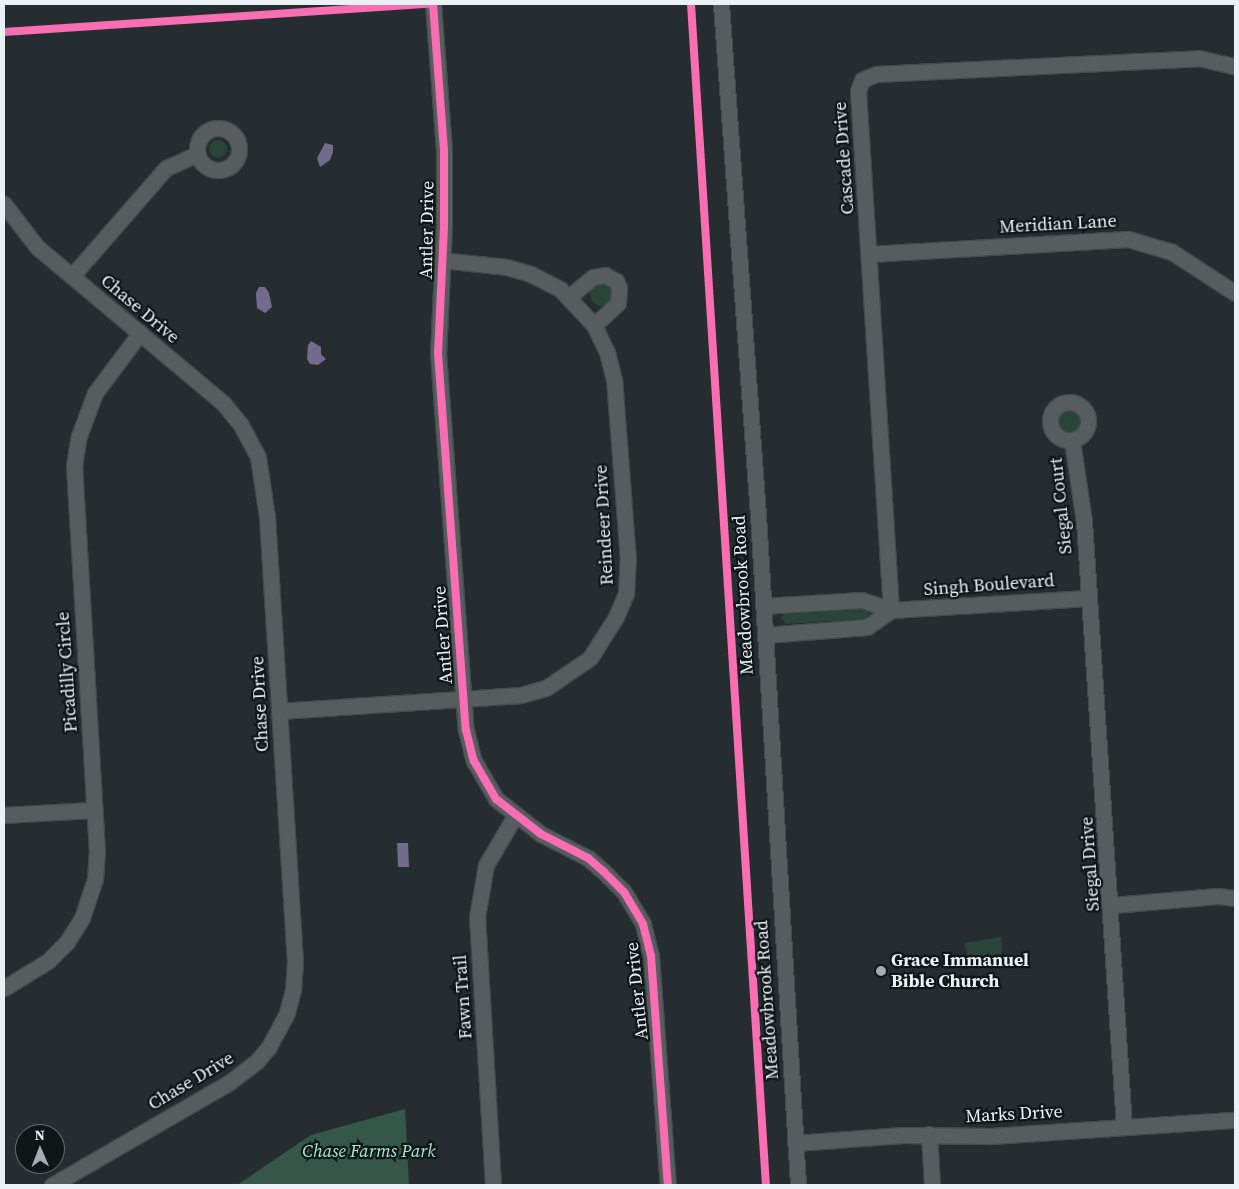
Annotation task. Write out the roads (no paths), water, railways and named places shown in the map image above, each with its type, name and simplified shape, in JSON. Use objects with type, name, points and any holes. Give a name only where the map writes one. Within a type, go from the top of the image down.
[{"type":"street","name":"Antler Drive","points":[[433,4],[444,151],[438,353],[463,698],[474,761],[496,799],[541,834],[588,858],[624,892],[643,924],[651,956],[668,1185]]},
{"type":"street","name":"Meadowbrook Road","points":[[721,4],[763,606],[798,1185]]},
{"type":"street","name":"Cascade Drive","points":[[892,610],[858,91],[862,80],[876,74],[1199,58],[1235,66]]},
{"type":"street","points":[[72,276],[166,168],[197,154]]},
{"type":"street","name":"Chase Drive","points":[[4,204],[37,247],[224,404],[241,425],[258,457],[267,517],[295,961],[293,990],[283,1022],[268,1048],[244,1072],[52,1185]]},
{"type":"street","name":"Meridian Lane","points":[[869,254],[1128,239],[1172,252],[1235,293]]},
{"type":"street","name":"Reindeer Drive","points":[[279,711],[521,695],[558,682],[590,658],[616,617],[626,593],[628,560],[614,380],[607,352],[594,325],[569,297],[551,283],[518,270],[442,260]]},
{"type":"street","points":[[569,297],[593,277],[605,275],[616,281],[619,288],[618,303],[594,325]]},
{"type":"street","name":"Picadilly Circle","points":[[4,988],[48,961],[67,942],[82,918],[95,879],[94,810],[74,466],[78,436],[95,393],[140,333]]},
{"type":"street","name":"Siegal Court","points":[[1072,441],[1084,521],[1088,598]]},
{"type":"street","name":"Singh Boulevard","points":[[763,606],[862,600],[892,610],[1088,598]]},
{"type":"street","name":"Siegal Drive","points":[[1088,598],[1112,905],[1124,1127]]},
{"type":"street","points":[[764,635],[868,627],[892,610]]},
{"type":"street","points":[[4,816],[94,810]]},
{"type":"street","name":"Fawn Trail","points":[[493,1185],[477,917],[486,866],[516,814]]},
{"type":"street","points":[[1112,905],[1218,896],[1235,898]]},
{"type":"street","name":"Marks Drive","points":[[795,1142],[929,1134],[991,1136],[1235,1120]]},
{"type":"street","points":[[929,1134],[932,1185]]},
{"type":"place","name":"Grace Immanuel Bible Church","points":[[881,971]]},
{"type":"park label","name":"Chase Farms Park","points":[[369,1151]]}]
